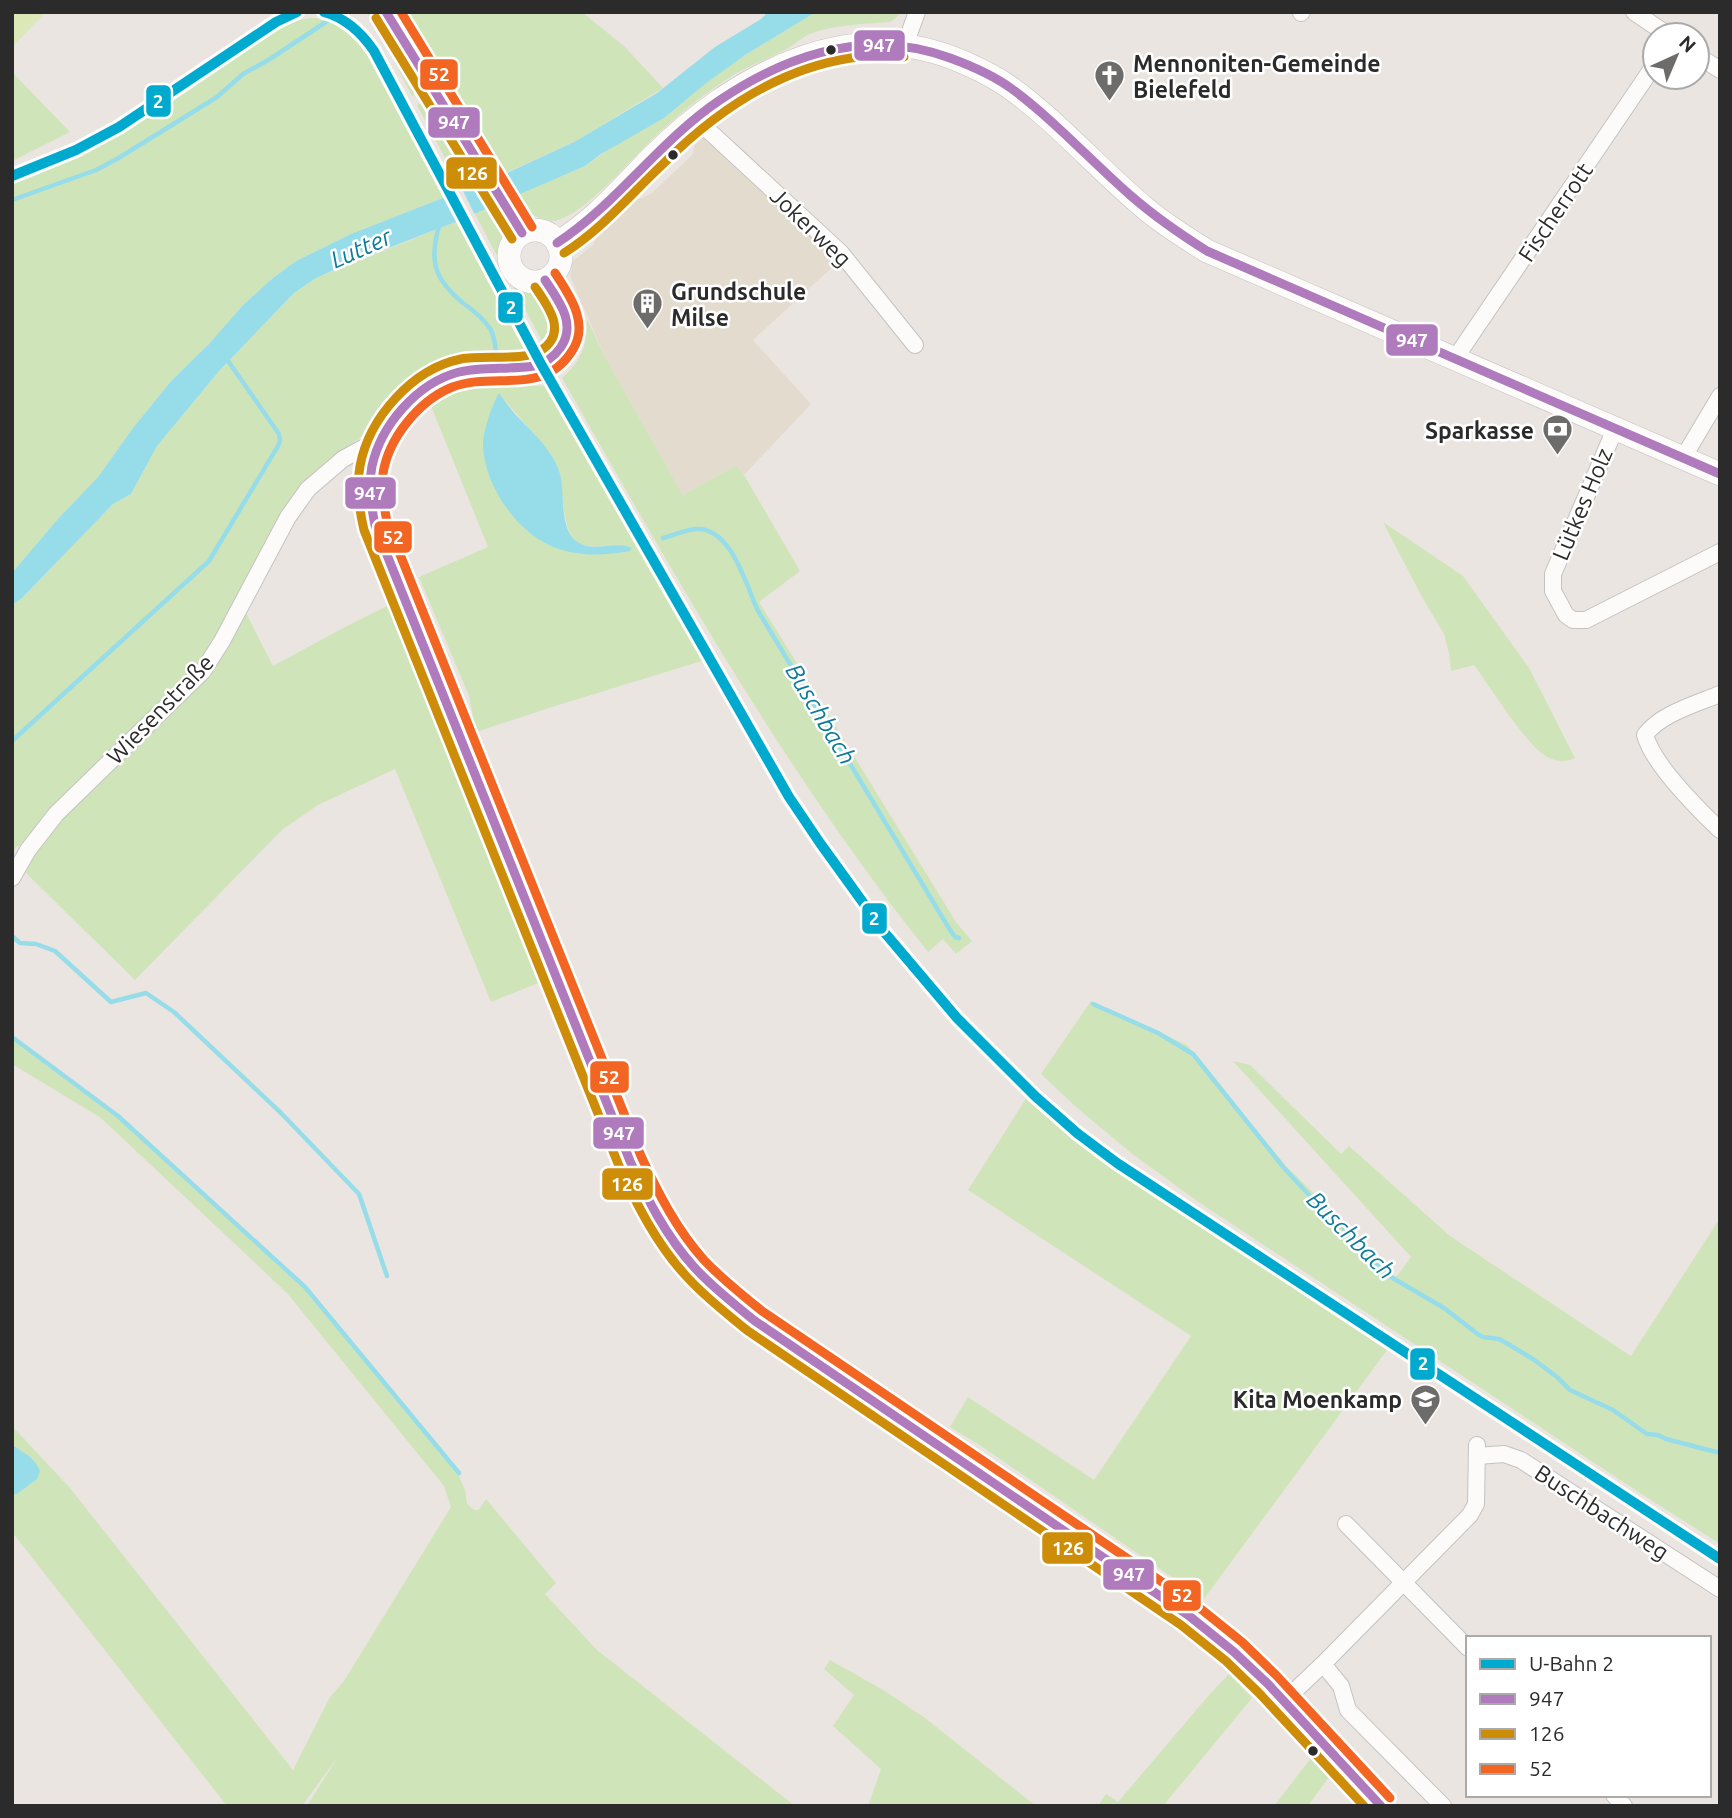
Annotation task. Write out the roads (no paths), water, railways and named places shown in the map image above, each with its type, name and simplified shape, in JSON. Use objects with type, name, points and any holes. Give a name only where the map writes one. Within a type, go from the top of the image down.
[{"type":"main road","points":[[386,12],[518,225],[551,236],[557,243],[561,253],[560,261],[554,273],[545,280],[536,283],[521,278],[510,263],[508,253],[518,225]]},
{"type":"main road","points":[[557,243],[592,219],[660,149],[719,101],[749,82],[799,58],[846,46],[905,44],[948,56],[989,74],[1009,87],[1047,118],[1147,211],[1207,251],[1720,474]]},
{"type":"main road","points":[[545,280],[568,322],[563,344],[552,358],[541,365],[460,372],[437,380],[420,391],[402,411],[379,446],[372,466],[371,504],[375,525],[630,1161],[657,1217],[695,1268],[755,1321],[1090,1546],[1188,1615],[1234,1652],[1284,1701],[1381,1806]]},
{"type":"street","points":[[905,44],[917,12]]},
{"type":"street","name":"Fischerrott","points":[[1454,360],[1641,85]]},
{"type":"street","name":"Jokerweg","points":[[696,119],[841,253],[915,345]]},
{"type":"street","points":[[1683,458],[1720,396]]},
{"type":"street","name":"Lütkes Holz","points":[[1615,429],[1554,570],[1553,591],[1566,615],[1573,620],[1586,620],[1720,552]]},
{"type":"street","name":"Wiesenstraße","points":[[12,878],[27,850],[56,814],[203,671],[222,641],[288,517],[308,489],[342,459],[363,448],[379,446]]},
{"type":"street","points":[[1720,694],[1661,720],[1645,735],[1648,747],[1685,794],[1720,830]]},
{"type":"street","name":"Buschbachweg","points":[[1403,1582],[1474,1509],[1477,1450],[1521,1460],[1720,1589]]},
{"type":"street","points":[[1346,1524],[1466,1646]]},
{"type":"street","points":[[1284,1701],[1403,1582]]},
{"type":"street","points":[[1323,1664],[1341,1686],[1348,1710],[1443,1806]]},
{"type":"water","name":"Lutter","points":[[768,12],[816,12],[745,55],[664,118],[585,166],[458,221],[350,263],[316,278],[294,293],[220,370],[157,446],[131,494],[113,504],[22,598],[12,605],[12,573],[98,477],[171,381],[244,304],[273,278],[296,261],[351,234],[509,172],[574,142],[657,93],[715,47]]},
{"type":"water","points":[[499,393],[553,457],[560,474],[565,519],[571,535],[583,545],[618,545],[632,548],[630,551],[609,554],[568,552],[536,538],[513,516],[495,489],[483,445],[488,418]]},
{"type":"water","points":[[12,1445],[32,1459],[40,1471],[37,1479],[17,1494],[12,1494]]},
{"type":"waterway","points":[[12,200],[96,170],[117,159],[217,97],[243,74],[341,12]]},
{"type":"waterway","name":"Buschbach","points":[[439,226],[434,249],[436,269],[453,294],[491,330],[496,351]]},
{"type":"waterway","points":[[12,741],[209,561],[278,446],[279,434],[226,358]]},
{"type":"waterway","name":"Buschbach","points":[[663,538],[696,529],[708,531],[727,546],[742,572],[757,609],[950,930],[959,938]]},
{"type":"waterway","points":[[12,936],[20,943],[36,944],[55,951],[111,1002],[146,993],[174,1012],[281,1113],[359,1194],[387,1276]]},
{"type":"waterway","name":"Buschbach","points":[[1093,1004],[1158,1033],[1193,1054],[1284,1168],[1334,1222],[1342,1225],[1356,1247],[1391,1277],[1444,1308],[1479,1335],[1499,1339],[1533,1359],[1570,1390],[1613,1410],[1647,1434],[1720,1453]]},
{"type":"waterway","points":[[12,1037],[118,1116],[305,1287],[459,1473]]},
{"type":"metro line","name":"2","points":[[12,176],[76,150],[119,127],[276,22],[297,12]]},
{"type":"metro line","name":"2","points":[[324,12],[352,27],[374,51],[541,364],[789,797],[885,933],[957,1018],[1035,1096],[1117,1163],[1720,1559]]},
{"type":"place","name":"Mennoniten-Gemeinde Bielefeld","points":[[1110,103]]},
{"type":"place","name":"Grundschule Milse","points":[[648,331]]},
{"type":"place","name":"Sparkasse","points":[[1557,457]]},
{"type":"place","name":"Kita Moenkamp","points":[[1425,1426]]}]
